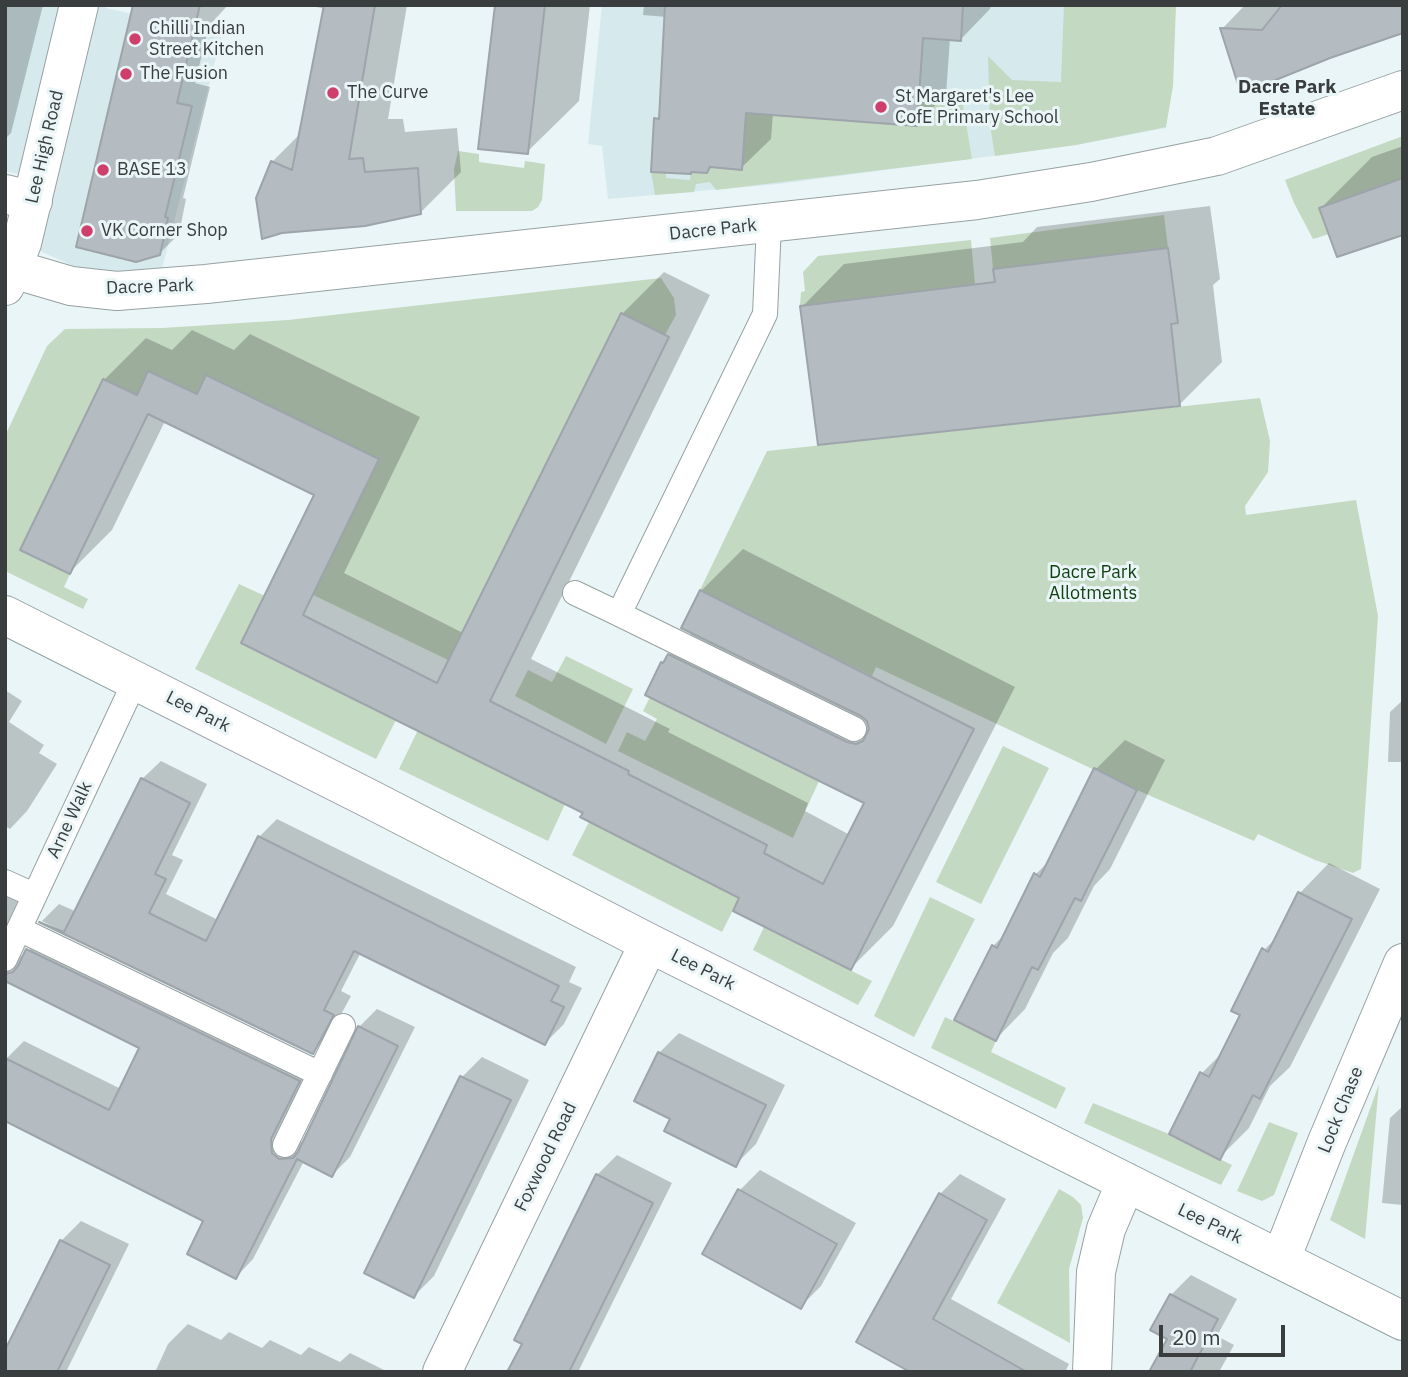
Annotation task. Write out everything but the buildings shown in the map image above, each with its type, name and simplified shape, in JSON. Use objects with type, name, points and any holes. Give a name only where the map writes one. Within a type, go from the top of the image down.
[{"type":"main road","name":"Lee High Road","points":[[9,278],[19,197],[79,5]]},
{"type":"main road","name":"Dacre Park","points":[[9,278],[117,291],[206,285],[977,200],[1091,182],[1217,156],[1403,90]]},
{"type":"main road","name":"Lee Park","points":[[5,615],[649,943],[1403,1321]]},
{"type":"main road","name":"Foxwood Road","points":[[442,1372],[649,943]]},
{"type":"main road","name":"Lock Chase","points":[[1281,1259],[1403,963]]},
{"type":"main road","points":[[1092,1372],[1096,1272],[1106,1229],[1126,1182]]},
{"type":"lane","points":[[619,614],[765,314],[769,224]]},
{"type":"lane","points":[[575,593],[854,729]]},
{"type":"lane","name":"Arne Walk","points":[[5,959],[135,681]]},
{"type":"lane","points":[[5,882],[34,895]]},
{"type":"lane","points":[[19,929],[320,1074]]},
{"type":"lane","points":[[285,1145],[343,1026]]},
{"type":"shaded area","points":[[5,5],[106,5],[106,8],[222,34],[161,273],[85,271],[26,245],[44,180],[5,171]]},
{"type":"shaded area","name":"St Margaret's Lee CofE Primary School","points":[[602,5],[1176,5],[1166,128],[1076,145],[779,184],[608,199],[602,146],[588,144]]},
{"type":"green space","points":[[1064,5],[1176,5],[1173,86],[1166,127],[1076,145],[995,156],[990,125],[988,56],[1012,80],[1061,82]]},
{"type":"green space","points":[[748,87],[770,115],[916,126],[920,87],[961,93],[972,159],[716,190],[710,182],[696,184],[694,192],[655,195],[651,172],[666,173],[666,178],[690,180],[691,172],[710,167],[742,170]]},
{"type":"green space","points":[[1403,136],[1403,178],[1320,208],[1329,234],[1313,239],[1285,180]]},
{"type":"green space","points":[[458,151],[479,154],[479,162],[524,168],[525,161],[545,164],[542,200],[538,207],[532,211],[456,211],[454,169]]},
{"type":"green space","points":[[1164,215],[1168,248],[993,269],[990,238]]},
{"type":"green space","points":[[971,240],[975,284],[800,306],[801,292],[805,291],[803,272],[818,256]]},
{"type":"green space","points":[[661,278],[674,298],[676,315],[665,335],[620,313],[456,644],[506,669],[498,684],[313,595],[379,459],[207,376],[197,394],[149,371],[137,395],[103,380],[20,550],[70,574],[64,587],[88,599],[83,609],[5,571],[5,436],[47,346],[65,329],[162,328],[288,320]]},
{"type":"green space","name":"Dacre Park Allotments","points":[[1260,398],[1270,441],[1268,472],[1245,506],[1246,515],[1356,500],[1378,616],[1361,869],[1353,873],[1315,860],[1258,834],[1254,841],[1137,790],[876,667],[872,676],[700,590],[767,451]]},
{"type":"green space","points":[[239,584],[265,596],[396,720],[376,759],[195,669]]},
{"type":"green space","points":[[566,656],[633,689],[606,744],[515,696],[528,670],[552,682]]},
{"type":"green space","points":[[650,697],[819,781],[793,838],[618,751],[627,732],[645,741],[657,719],[643,711]]},
{"type":"green space","points":[[418,730],[565,804],[548,841],[399,769]]},
{"type":"green space","points":[[1003,746],[1049,768],[981,904],[936,882]]},
{"type":"green space","points":[[589,822],[739,898],[722,932],[572,855]]},
{"type":"green space","points":[[930,897],[975,919],[914,1037],[874,1016]]},
{"type":"green space","points":[[764,927],[872,981],[858,1005],[753,950]]},
{"type":"green space","points":[[945,1017],[996,1041],[991,1052],[1066,1088],[1056,1109],[931,1048]]},
{"type":"green space","points":[[1379,1084],[1365,1239],[1330,1220]]},
{"type":"green space","points":[[1093,1103],[1169,1134],[1232,1165],[1221,1185],[1084,1123]]},
{"type":"green space","points":[[1269,1122],[1298,1133],[1274,1195],[1262,1201],[1237,1191]]},
{"type":"green space","points":[[1059,1189],[1081,1205],[1083,1218],[1069,1269],[1070,1343],[997,1303]]},
{"type":"place","name":"Chilli Indian Street Kitchen","points":[[135,39]]},
{"type":"place","name":"The Fusion","points":[[126,74]]},
{"type":"place","name":"The Curve","points":[[333,93]]},
{"type":"place","name":"St Margaret's Lee CofE Primary School","points":[[881,107]]},
{"type":"place","name":"BASE 13","points":[[103,170]]},
{"type":"place","name":"VK Corner Shop","points":[[87,231]]},
{"type":"district","name":"Dacre Park Estate","points":[[1287,99]]}]
